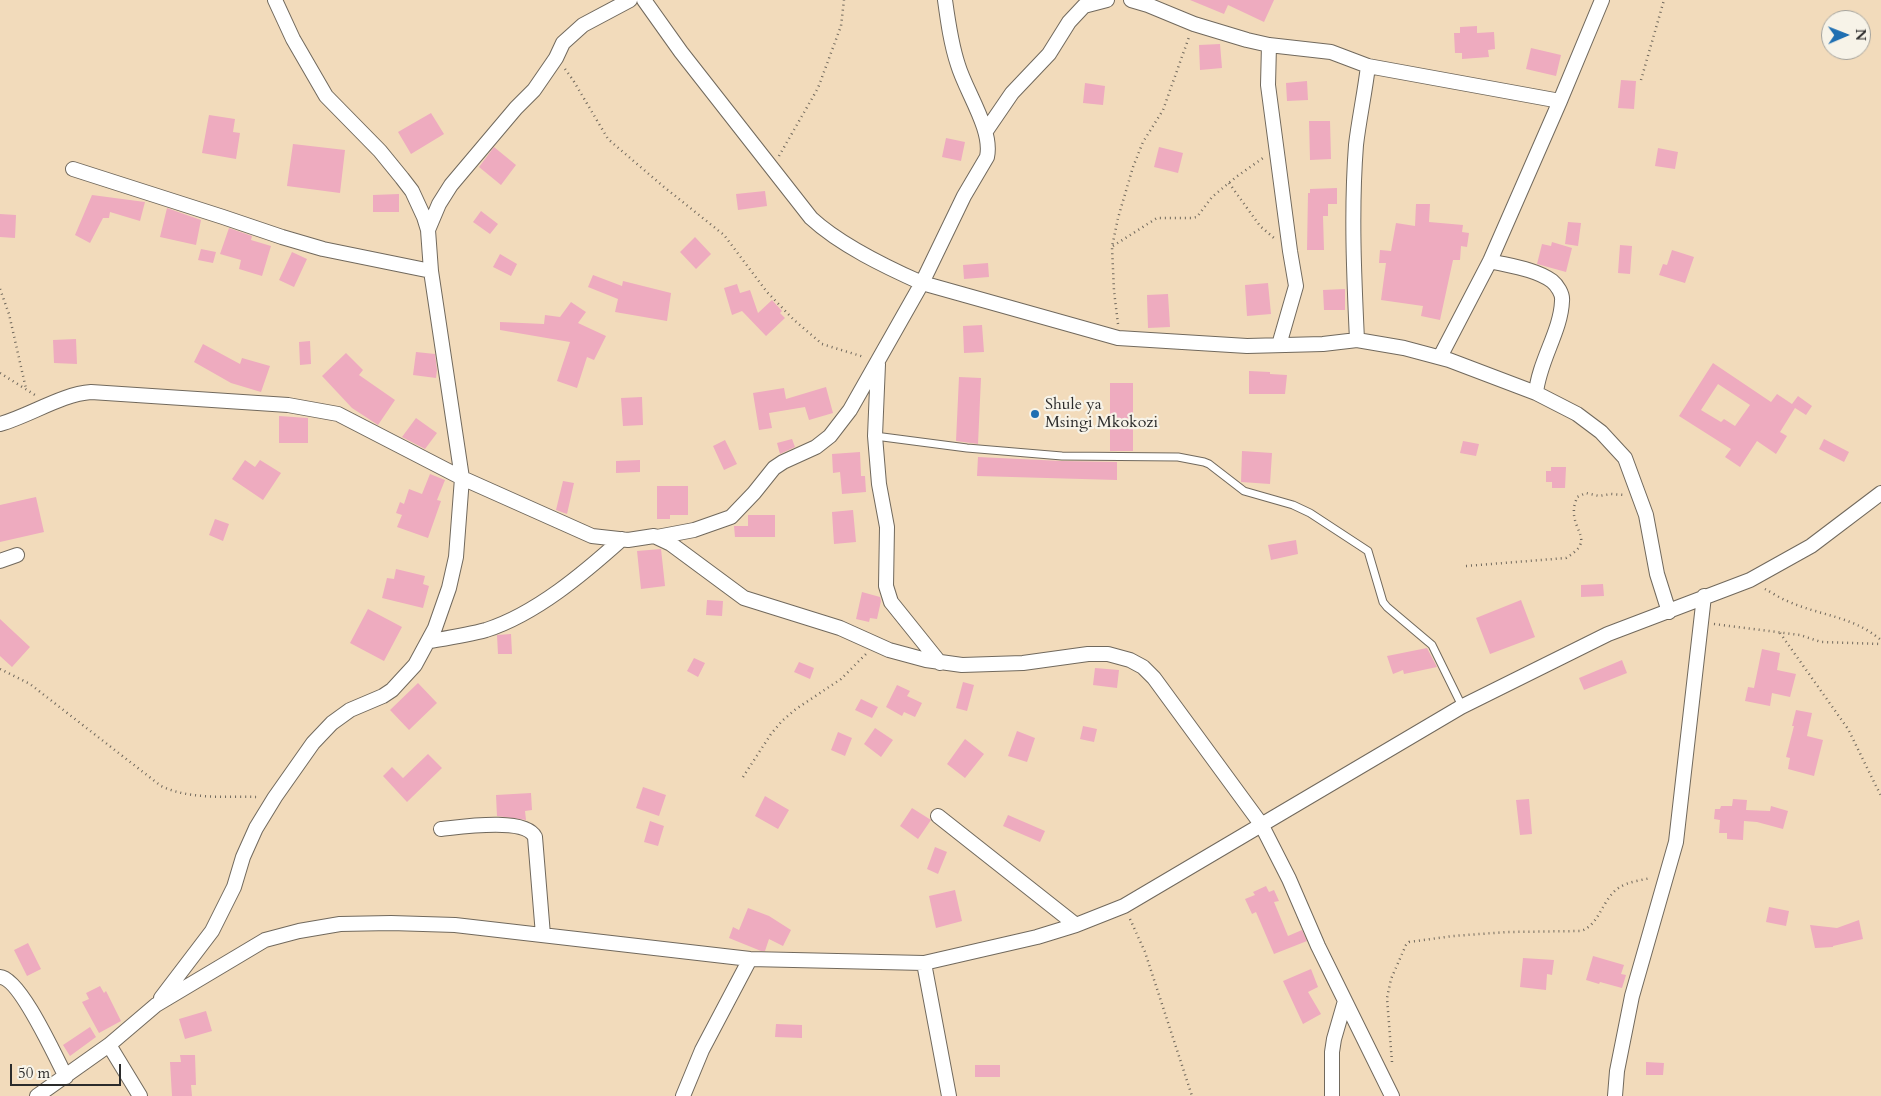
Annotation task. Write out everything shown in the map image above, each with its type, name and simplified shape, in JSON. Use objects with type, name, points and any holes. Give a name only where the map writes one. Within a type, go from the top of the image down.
[{"type":"street","points":[[156,1005],[212,931],[234,887],[243,857],[256,828],[275,797],[323,732],[350,710],[383,696],[392,690],[415,665],[430,640],[452,575],[456,557],[462,478],[431,271],[428,230],[417,201],[407,184],[380,151],[338,110],[321,88],[292,39],[275,0]]},
{"type":"street","points":[[428,230],[439,204],[451,185],[509,116],[534,90],[556,58],[563,43],[583,24],[630,0]]},
{"type":"street","points":[[644,0],[726,111],[773,167],[811,218],[822,228],[899,273],[922,283],[1118,338],[1216,345],[1324,344],[1356,340],[1404,348],[1440,357],[1536,393],[1578,414],[1601,432],[1625,458],[1646,516],[1658,574],[1669,612]]},
{"type":"street","points":[[0,424],[27,415],[48,405],[91,392],[288,405],[324,410],[345,417],[462,478],[592,536],[622,540],[657,537],[694,530],[731,517],[774,468],[822,444],[850,410],[922,283],[964,196],[987,157],[986,131],[958,66],[950,37],[945,0]]},
{"type":"street","points":[[986,131],[1012,93],[1049,54],[1069,22],[1084,6],[1107,0]]},
{"type":"street","points":[[1130,0],[1160,5],[1194,24],[1247,40],[1269,45],[1331,52],[1368,66],[1560,101]]},
{"type":"street","points":[[1440,357],[1490,261],[1602,0]]},
{"type":"street","points":[[1269,45],[1268,85],[1296,286],[1279,345]]},
{"type":"street","points":[[1356,340],[1354,278],[1356,143],[1368,66]]},
{"type":"street","points":[[73,169],[290,240],[323,249],[431,271]]},
{"type":"street","points":[[1490,261],[1542,276],[1554,282],[1562,296],[1558,321],[1540,369],[1536,393]]},
{"type":"street","points":[[878,361],[875,436],[879,484],[887,527],[885,575],[888,594],[913,631],[940,663]]},
{"type":"street","points":[[37,1096],[109,1045],[156,1005],[265,940],[299,931],[340,924],[455,925],[750,959],[924,963],[1036,937],[1076,925],[1124,906],[1462,706],[1608,634],[1750,580],[1811,546],[1881,493]]},
{"type":"street","points":[[657,537],[671,544],[744,598],[840,628],[889,650],[940,663],[962,665],[1023,663],[1088,654],[1108,654],[1130,660],[1143,667],[1154,678],[1261,824],[1285,871],[1318,946],[1392,1096]]},
{"type":"street","points":[[430,640],[486,630],[509,620],[570,583],[622,540]]},
{"type":"street","points":[[0,561],[17,556]]},
{"type":"street","points":[[1615,1096],[1632,996],[1676,842],[1683,796],[1704,596]]},
{"type":"street","points":[[938,816],[1076,925]]},
{"type":"street","points":[[441,829],[490,825],[523,827],[534,833],[536,837],[543,935]]},
{"type":"street","points":[[683,1096],[702,1050],[750,959]]},
{"type":"street","points":[[924,963],[949,1096]]},
{"type":"street","points":[[0,977],[5,977],[10,981],[30,1008],[66,1076]]},
{"type":"street","points":[[1332,1096],[1332,1052],[1345,1001]]},
{"type":"street","points":[[109,1045],[140,1096]]},
{"type":"lane","points":[[875,436],[967,448],[1062,456],[1178,457],[1209,464],[1244,491],[1293,505],[1310,513],[1368,550],[1383,602],[1432,645],[1462,706]]},
{"type":"path","points":[[773,167],[818,88],[841,26],[844,0]]},
{"type":"path","points":[[1641,80],[1664,0]]},
{"type":"path","points":[[1118,338],[1112,247],[1118,218],[1133,167],[1143,142],[1163,110],[1194,24]]},
{"type":"path","points":[[556,58],[573,80],[608,139],[724,235],[766,292],[794,320],[822,344],[878,361]]},
{"type":"path","points":[[1112,247],[1157,218],[1197,217],[1212,197],[1260,160],[1277,150]]},
{"type":"path","points":[[1230,183],[1260,226],[1290,251]]},
{"type":"path","points":[[0,289],[9,314],[26,389]]},
{"type":"path","points":[[0,373],[48,405]]},
{"type":"path","points":[[1466,566],[1566,558],[1578,551],[1582,541],[1573,510],[1577,497],[1586,493],[1599,496],[1611,494],[1632,496],[1636,486]]},
{"type":"path","points":[[1750,580],[1785,600],[1843,618],[1870,631],[1881,642]]},
{"type":"path","points":[[1702,623],[1800,634],[1821,642],[1881,642]]},
{"type":"path","points":[[1780,633],[1848,730],[1881,796]]},
{"type":"path","points":[[743,777],[771,734],[782,721],[796,709],[841,679],[876,644]]},
{"type":"path","points":[[0,669],[30,684],[161,786],[172,791],[198,795],[275,797]]},
{"type":"path","points":[[1393,1069],[1387,998],[1391,978],[1409,942],[1453,936],[1498,933],[1581,931],[1593,924],[1610,896],[1620,886],[1667,874]]},
{"type":"path","points":[[1124,906],[1145,952],[1192,1096]]},
{"type":"building","points":[[1190,0],[1274,0],[1264,22],[1228,5],[1224,14]]},
{"type":"building","points":[[1477,26],[1477,33],[1494,32],[1495,49],[1488,50],[1489,57],[1462,59],[1462,53],[1455,53],[1454,33],[1460,33],[1460,27]]},
{"type":"building","points":[[1220,44],[1222,68],[1200,70],[1199,45]]},
{"type":"building","points":[[1531,48],[1561,55],[1556,76],[1526,69]]},
{"type":"building","points":[[1621,80],[1636,81],[1634,109],[1618,108]]},
{"type":"building","points":[[1307,81],[1308,100],[1287,101],[1286,83]]},
{"type":"building","points":[[1085,83],[1105,86],[1103,105],[1083,103]]},
{"type":"building","points":[[431,113],[444,134],[411,154],[398,132]]},
{"type":"building","points":[[209,115],[235,119],[233,132],[240,133],[236,159],[202,153]]},
{"type":"building","points":[[1309,121],[1330,121],[1331,159],[1310,160]]},
{"type":"building","points":[[946,138],[965,142],[961,161],[942,157]]},
{"type":"building","points":[[293,144],[345,150],[340,193],[287,186]]},
{"type":"building","points":[[494,147],[516,165],[501,185],[479,167]]},
{"type":"building","points":[[1159,147],[1183,153],[1178,173],[1154,167]]},
{"type":"building","points":[[1658,148],[1678,152],[1675,169],[1655,166]]},
{"type":"building","points":[[1337,188],[1337,204],[1328,204],[1328,216],[1323,216],[1324,250],[1307,250],[1308,193],[1310,193],[1310,189]]},
{"type":"building","points":[[765,191],[767,206],[738,210],[736,194]]},
{"type":"building","points":[[399,194],[399,212],[373,212],[373,195]]},
{"type":"building","points":[[92,195],[145,202],[140,221],[110,212],[109,218],[103,218],[90,243],[75,235]]},
{"type":"building","points":[[1416,204],[1430,204],[1429,222],[1463,225],[1462,232],[1469,233],[1467,247],[1461,246],[1460,260],[1453,260],[1440,320],[1421,316],[1423,306],[1381,300],[1386,263],[1379,263],[1380,250],[1391,251],[1396,223],[1415,226]]},
{"type":"building","points":[[167,208],[201,220],[196,245],[160,237]]},
{"type":"building","points":[[481,211],[498,224],[490,234],[473,222]]},
{"type":"building","points":[[0,214],[16,215],[15,238],[0,237]]},
{"type":"building","points":[[1568,222],[1581,223],[1578,246],[1565,244]]},
{"type":"building","points":[[229,228],[252,236],[251,240],[271,246],[262,276],[239,269],[241,260],[220,254]]},
{"type":"building","points":[[695,237],[711,254],[696,269],[680,252]]},
{"type":"building","points":[[1552,242],[1572,248],[1566,272],[1537,264],[1542,244],[1551,246]]},
{"type":"building","points":[[1620,245],[1632,246],[1630,274],[1618,273]]},
{"type":"building","points":[[201,249],[216,252],[213,263],[198,260]]},
{"type":"building","points":[[1672,250],[1694,257],[1685,283],[1659,275],[1663,264],[1667,265]]},
{"type":"building","points":[[292,252],[307,259],[294,287],[279,280]]},
{"type":"building","points":[[500,254],[517,264],[511,276],[493,267]]},
{"type":"building","points":[[988,263],[989,277],[964,279],[963,265]]},
{"type":"building","points":[[593,275],[622,286],[623,281],[671,293],[667,321],[615,312],[618,299],[588,287]]},
{"type":"building","points":[[1268,283],[1271,314],[1247,316],[1245,285]]},
{"type":"building","points":[[737,284],[740,293],[750,290],[758,313],[772,300],[782,311],[780,313],[785,318],[766,336],[742,311],[732,315],[724,288]]},
{"type":"building","points":[[1345,289],[1345,310],[1324,310],[1323,290]]},
{"type":"building","points":[[1168,294],[1170,327],[1148,328],[1147,295]]},
{"type":"building","points":[[571,302],[586,312],[578,323],[606,336],[594,360],[587,357],[577,388],[557,381],[570,342],[500,330],[500,322],[544,324],[545,315],[560,317]]},
{"type":"building","points":[[982,325],[984,352],[964,353],[963,326]]},
{"type":"building","points":[[76,339],[77,364],[54,363],[53,340]]},
{"type":"building","points":[[310,341],[311,364],[300,365],[299,342]]},
{"type":"building","points":[[203,344],[240,364],[242,358],[270,366],[261,392],[231,383],[194,362]]},
{"type":"building","points":[[416,352],[435,354],[436,378],[413,375]]},
{"type":"building","points":[[346,353],[363,370],[359,375],[395,400],[378,425],[352,408],[322,376]]},
{"type":"building","points":[[1713,363],[1771,402],[1777,394],[1792,404],[1798,396],[1812,406],[1806,415],[1795,408],[1780,432],[1787,436],[1776,454],[1757,441],[1740,467],[1725,457],[1731,449],[1679,416]],"holes":[[[1718,384],[1750,405],[1735,426],[1724,419],[1721,422],[1701,410]]]},
{"type":"building","points":[[1249,371],[1287,375],[1285,394],[1249,394]]},
{"type":"building","points":[[959,377],[981,378],[978,444],[956,441]]},
{"type":"building","points":[[1110,383],[1133,383],[1133,451],[1110,451]]},
{"type":"building","points":[[826,387],[833,413],[809,420],[805,407],[769,413],[772,428],[759,430],[753,393],[784,388],[786,399]]},
{"type":"building","points":[[642,397],[643,425],[623,426],[621,398]]},
{"type":"building","points":[[279,416],[308,418],[308,443],[279,443]]},
{"type":"building","points":[[416,418],[437,433],[425,449],[402,437]]},
{"type":"building","points":[[792,439],[795,447],[780,454],[777,443]]},
{"type":"building","points":[[1824,439],[1849,452],[1844,462],[1819,449]]},
{"type":"building","points":[[725,440],[737,464],[724,470],[713,446]]},
{"type":"building","points":[[1463,441],[1479,444],[1476,456],[1460,453]]},
{"type":"building","points":[[1242,451],[1272,453],[1270,484],[1241,482]]},
{"type":"building","points":[[860,452],[861,476],[865,476],[866,492],[842,494],[840,472],[833,473],[832,454]]},
{"type":"building","points":[[978,457],[1117,462],[1117,480],[977,476]]},
{"type":"building","points":[[245,460],[255,467],[260,460],[281,473],[263,500],[232,479]]},
{"type":"building","points":[[640,460],[640,472],[616,473],[616,461]]},
{"type":"building","points":[[1551,467],[1566,467],[1565,488],[1552,488],[1552,482],[1546,482],[1546,471],[1551,471]]},
{"type":"building","points":[[430,474],[445,480],[437,500],[441,501],[428,538],[397,527],[402,515],[396,513],[400,502],[404,504],[409,489],[422,494]]},
{"type":"building","points":[[563,481],[574,483],[567,514],[556,510]]},
{"type":"building","points":[[657,486],[688,486],[688,515],[670,515],[670,519],[657,519]]},
{"type":"building","points":[[36,497],[44,532],[0,542],[0,505]]},
{"type":"building","points":[[853,510],[856,542],[834,544],[832,512]]},
{"type":"building","points":[[748,515],[775,515],[775,537],[735,537],[734,526],[748,526]]},
{"type":"building","points":[[215,519],[229,524],[223,541],[209,535]]},
{"type":"building","points":[[1296,540],[1298,554],[1271,560],[1268,545]]},
{"type":"building","points":[[661,549],[665,586],[641,589],[637,551]]},
{"type":"building","points":[[396,569],[425,576],[423,584],[429,586],[423,608],[382,598],[387,578],[394,579]]},
{"type":"building","points":[[1603,584],[1604,596],[1581,597],[1581,585]]},
{"type":"building","points":[[862,592],[880,597],[881,601],[877,619],[870,618],[869,622],[856,619]]},
{"type":"building","points":[[707,600],[723,601],[722,616],[706,615]]},
{"type":"building","points":[[1521,600],[1535,637],[1490,654],[1476,618]]},
{"type":"building","points":[[368,609],[402,627],[384,661],[350,643]]},
{"type":"building","points":[[0,619],[30,647],[12,667],[0,656]]},
{"type":"building","points":[[511,634],[512,654],[498,654],[497,635]]},
{"type":"building","points":[[1427,648],[1437,667],[1404,674],[1403,670],[1393,674],[1387,656]]},
{"type":"building","points":[[1762,649],[1780,653],[1777,670],[1796,674],[1790,697],[1772,693],[1770,706],[1745,701],[1748,687],[1754,688]]},
{"type":"building","points":[[694,658],[705,663],[698,677],[687,671]]},
{"type":"building","points":[[1622,660],[1627,673],[1584,690],[1579,678]]},
{"type":"building","points":[[799,662],[814,668],[810,679],[794,672]]},
{"type":"building","points":[[1095,668],[1119,670],[1117,688],[1093,685]]},
{"type":"building","points":[[963,682],[974,685],[967,711],[956,708]]},
{"type":"building","points":[[418,683],[437,703],[409,730],[390,710]]},
{"type":"building","points":[[897,685],[910,691],[907,696],[922,703],[915,717],[904,712],[902,716],[886,707]]},
{"type":"building","points":[[861,699],[878,707],[872,718],[855,710]]},
{"type":"building","points":[[1796,710],[1812,713],[1807,736],[1823,740],[1814,776],[1788,769],[1790,758],[1786,757]]},
{"type":"building","points":[[1083,726],[1097,729],[1094,742],[1080,739]]},
{"type":"building","points":[[875,728],[893,740],[881,757],[864,744]]},
{"type":"building","points":[[1017,731],[1035,738],[1027,762],[1008,756]]},
{"type":"building","points":[[838,732],[852,738],[845,756],[831,750]]},
{"type":"building","points":[[965,739],[984,754],[965,778],[947,764]]},
{"type":"building","points":[[428,754],[442,768],[407,802],[383,776],[392,767],[403,778]]},
{"type":"building","points":[[643,787],[666,795],[659,816],[636,808]]},
{"type":"building","points":[[531,793],[532,810],[525,811],[526,820],[497,816],[496,795]]},
{"type":"building","points":[[765,796],[789,810],[778,829],[755,816]]},
{"type":"building","points":[[1529,799],[1532,834],[1520,835],[1516,800]]},
{"type":"building","points":[[1733,799],[1747,800],[1746,810],[1770,811],[1771,806],[1788,811],[1783,829],[1757,822],[1744,821],[1743,840],[1727,839],[1727,833],[1719,833],[1720,820],[1714,819],[1715,809],[1720,809],[1721,806],[1732,806]]},
{"type":"building","points":[[912,808],[931,820],[918,839],[900,826]]},
{"type":"building","points":[[1008,815],[1045,831],[1040,842],[1003,826]]},
{"type":"building","points":[[650,821],[664,826],[658,846],[644,842]]},
{"type":"building","points":[[935,847],[947,852],[938,874],[927,869]]},
{"type":"building","points":[[1266,886],[1269,892],[1274,890],[1279,901],[1274,902],[1288,936],[1302,930],[1307,941],[1274,954],[1256,912],[1252,914],[1245,899],[1255,895],[1253,892]]},
{"type":"building","points":[[955,890],[962,921],[936,928],[929,896]]},
{"type":"building","points":[[1769,907],[1789,911],[1786,926],[1766,922]]},
{"type":"building","points":[[748,908],[769,916],[791,930],[783,946],[769,939],[765,951],[761,951],[729,938],[733,927],[739,930]]},
{"type":"building","points":[[1859,920],[1863,939],[1833,947],[1815,948],[1810,925],[1837,928]]},
{"type":"building","points":[[28,943],[41,969],[27,976],[14,950]]},
{"type":"building","points":[[1593,956],[1624,965],[1621,974],[1626,975],[1622,988],[1586,980]]},
{"type":"building","points":[[1523,958],[1554,960],[1552,975],[1547,974],[1546,990],[1520,987]]},
{"type":"building","points":[[1311,969],[1318,987],[1308,992],[1321,1014],[1303,1024],[1283,981]]},
{"type":"building","points":[[100,986],[104,993],[106,991],[121,1021],[99,1033],[82,1002],[89,999],[86,993]]},
{"type":"building","points":[[206,1011],[212,1031],[185,1039],[179,1019]]},
{"type":"building","points":[[776,1024],[802,1025],[802,1038],[775,1037]]},
{"type":"building","points":[[90,1027],[96,1037],[70,1056],[63,1045]]},
{"type":"building","points":[[180,1055],[195,1055],[196,1085],[191,1085],[192,1096],[172,1096],[170,1062],[181,1062]]},
{"type":"building","points":[[1646,1062],[1664,1063],[1663,1075],[1646,1075]]},
{"type":"building","points":[[975,1065],[1000,1065],[1000,1077],[975,1077]]},
{"type":"place","name":"Shule ya Msingi Mkokozi","points":[[1035,414]]}]
